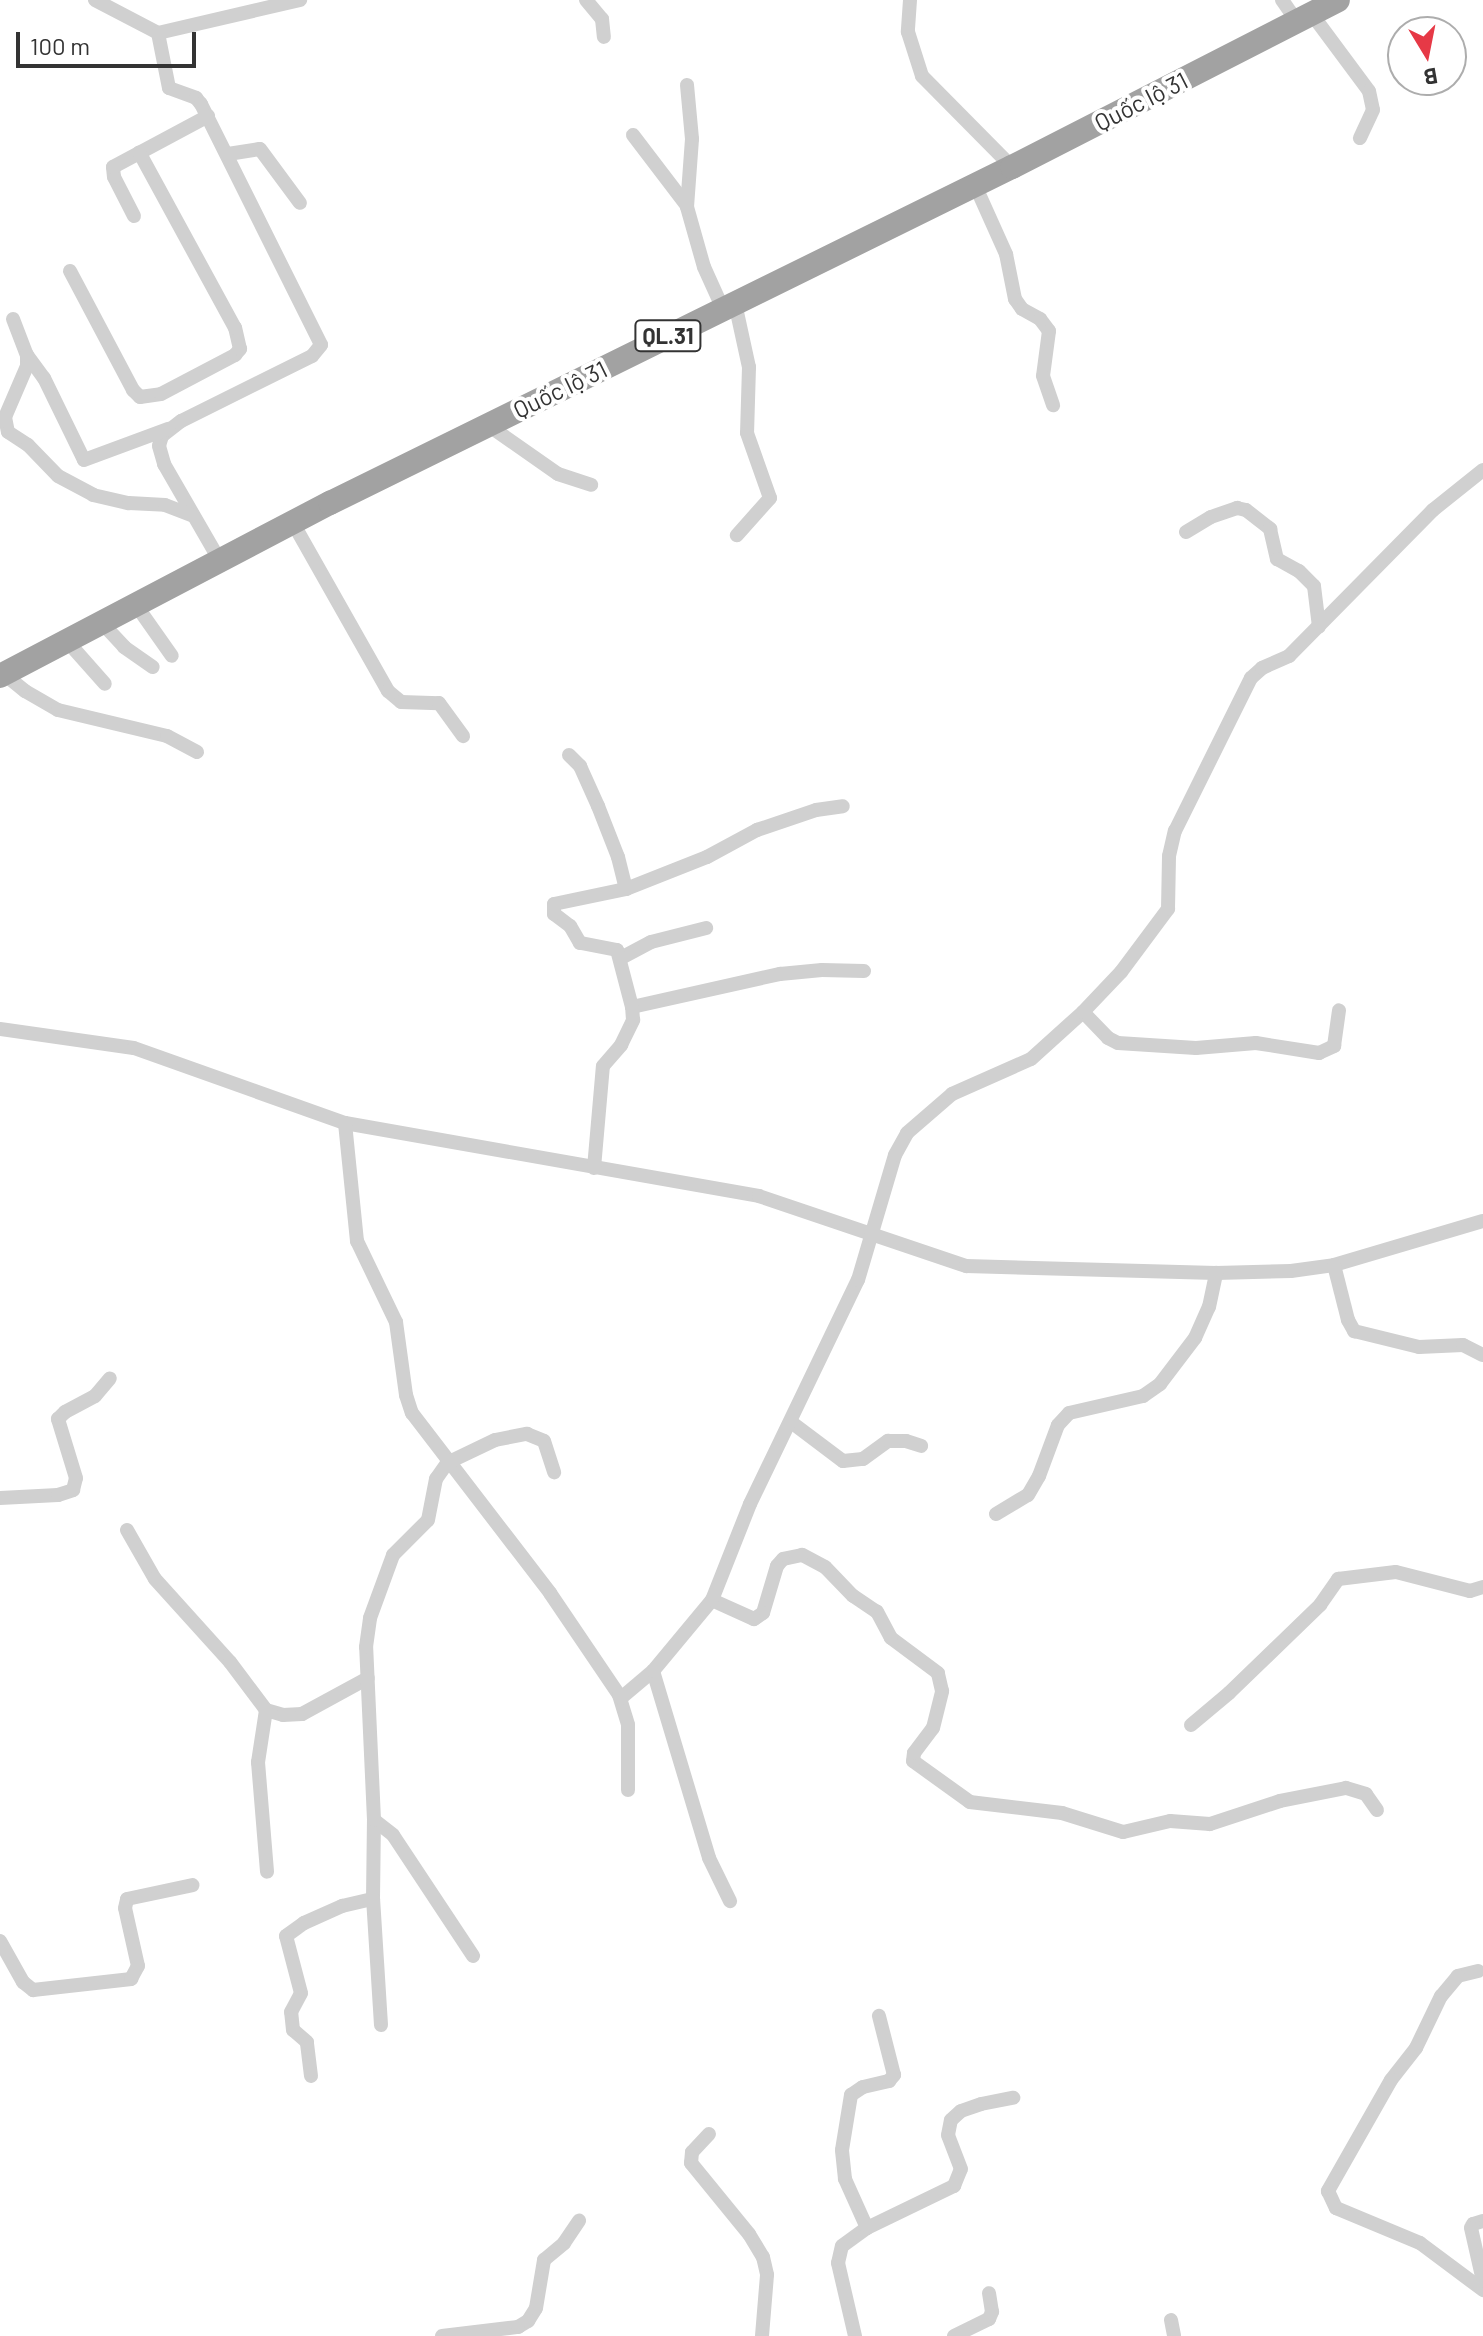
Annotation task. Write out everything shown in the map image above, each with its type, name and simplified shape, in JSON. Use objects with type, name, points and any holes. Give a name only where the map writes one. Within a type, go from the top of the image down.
[{"type":"highway","name":"Quốc lộ 31","points":[[2,675],[293,523],[731,308],[1338,0]]},
{"type":"street","points":[[95,0],[158,33],[300,0]]},
{"type":"street","points":[[586,0],[602,19],[604,37]]},
{"type":"street","points":[[910,0],[908,32],[922,76],[1012,167]]},
{"type":"street","points":[[1282,0],[1304,17],[1369,91],[1373,110],[1360,138]]},
{"type":"street","points":[[13,319],[27,355],[44,378],[84,460],[169,429],[312,356],[321,345],[208,116],[196,98],[169,88],[158,33]]},
{"type":"street","points":[[687,85],[692,139],[687,207],[704,267],[731,308],[749,367],[747,433],[770,498],[737,535]]},
{"type":"street","points":[[134,216],[113,167],[208,116]]},
{"type":"street","points":[[633,135],[687,207]]},
{"type":"street","points":[[228,154],[260,149],[300,203]]},
{"type":"street","points":[[70,271],[140,397],[161,394],[235,355],[240,349],[235,328],[139,152]]},
{"type":"street","points":[[975,185],[1006,254],[1015,299],[1022,309],[1040,319],[1049,331],[1043,376],[1053,405]]},
{"type":"street","points":[[27,355],[25,374],[5,417],[8,432],[28,445],[58,476],[82,490],[111,500],[165,505],[193,516]]},
{"type":"street","points":[[488,425],[558,474],[591,485]]},
{"type":"street","points":[[169,429],[159,446],[164,464],[220,561]]},
{"type":"street","points":[[621,1698],[653,1671],[712,1600],[750,1504],[858,1280],[895,1155],[907,1133],[952,1094],[1021,1066],[1083,1012],[1163,918],[1169,900],[1169,856],[1175,831],[1243,691],[1262,668],[1289,656],[1433,510],[1483,470]]},
{"type":"street","points":[[1186,532],[1211,517],[1243,508],[1270,529],[1277,559],[1299,571],[1314,586],[1319,627]]},
{"type":"street","points":[[293,523],[388,691],[401,702],[439,703],[463,736]]},
{"type":"street","points":[[136,605],[172,656]]},
{"type":"street","points":[[102,623],[124,647],[153,667]]},
{"type":"street","points":[[67,641],[105,684]]},
{"type":"street","points":[[2,675],[58,710],[167,736],[197,752]]},
{"type":"street","points":[[569,755],[580,766],[604,820],[626,889]]},
{"type":"street","points":[[594,1168],[603,1066],[621,1045],[633,1020],[632,1007],[621,958],[613,946],[580,943],[552,907],[626,889],[707,857],[757,830],[816,810],[843,806]]},
{"type":"street","points":[[621,958],[651,942],[706,928]]},
{"type":"street","points":[[632,1007],[780,974],[864,971]]},
{"type":"street","points":[[1083,1012],[1108,1038],[1118,1043],[1196,1048],[1256,1043],[1319,1053],[1334,1046],[1339,1010]]},
{"type":"street","points":[[0,1029],[134,1048],[345,1123],[759,1196],[966,1266],[1216,1273],[1291,1271],[1334,1265],[1483,1221]]},
{"type":"street","points":[[345,1123],[357,1241],[396,1322],[406,1395],[412,1413],[447,1463],[550,1593],[621,1698],[628,1725],[628,1790]]},
{"type":"street","points":[[1334,1265],[1348,1320],[1354,1331],[1419,1347],[1470,1346],[1483,1355]]},
{"type":"street","points":[[996,1514],[1028,1495],[1039,1476],[1058,1425],[1069,1413],[1135,1398],[1160,1384],[1195,1338],[1209,1307],[1216,1273]]},
{"type":"street","points":[[0,1498],[58,1495],[73,1490],[76,1478],[58,1419],[95,1396],[110,1378]]},
{"type":"street","points":[[791,1422],[843,1461],[863,1459],[888,1441],[899,1440],[921,1446]]},
{"type":"street","points":[[381,2025],[373,1899],[374,1820],[368,1627],[388,1567],[399,1547],[428,1520],[436,1479],[447,1463],[495,1440],[527,1434],[544,1441],[554,1472]]},
{"type":"street","points":[[127,1530],[155,1579],[230,1662],[266,1710],[283,1715],[302,1714],[368,1678]]},
{"type":"street","points":[[712,1600],[754,1619],[763,1613],[777,1566],[783,1559],[802,1555],[825,1567],[853,1596],[877,1612],[891,1638],[938,1673],[942,1691],[933,1728],[914,1753],[913,1761],[956,1795],[970,1802],[1062,1813],[1123,1832],[1170,1821],[1210,1824],[1280,1801],[1346,1788],[1366,1794],[1377,1810]]},
{"type":"street","points":[[1191,1725],[1311,1614],[1338,1579],[1396,1572],[1470,1591],[1483,1587]]},
{"type":"street","points":[[653,1671],[700,1830],[730,1901]]},
{"type":"street","points":[[266,1710],[258,1762],[267,1872]]},
{"type":"street","points":[[374,1820],[393,1835],[473,1956]]},
{"type":"street","points":[[2,1948],[23,1982],[33,1990],[131,1979],[138,1970],[125,1908],[127,1899],[193,1885]]},
{"type":"street","points":[[311,2076],[307,2042],[293,2030],[291,2012],[301,1993],[286,1936],[304,1923],[342,1906],[373,1899]]},
{"type":"street","points":[[1478,1971],[1458,1976],[1441,1996],[1416,2048],[1391,2080],[1328,2191],[1336,2208],[1420,2243],[1483,2290]]},
{"type":"street","points":[[867,2228],[845,2179],[842,2150],[851,2095],[863,2087],[889,2081],[894,2075],[879,2016]]},
{"type":"street","points":[[855,2336],[837,2258],[842,2246],[867,2228],[957,2183],[961,2169],[947,2130],[955,2115],[981,2104],[1013,2098]]},
{"type":"street","points":[[709,2134],[692,2152],[691,2163],[749,2234],[763,2257],[767,2275],[762,2336]]},
{"type":"street","points":[[442,2336],[509,2332],[532,2317],[544,2260],[564,2243],[579,2221]]},
{"type":"street","points":[[1483,2221],[1473,2224],[1471,2228],[1483,2281]]},
{"type":"street","points":[[954,2336],[989,2319],[992,2312],[989,2293]]},
{"type":"street","points":[[1171,2320],[1174,2336]]}]
